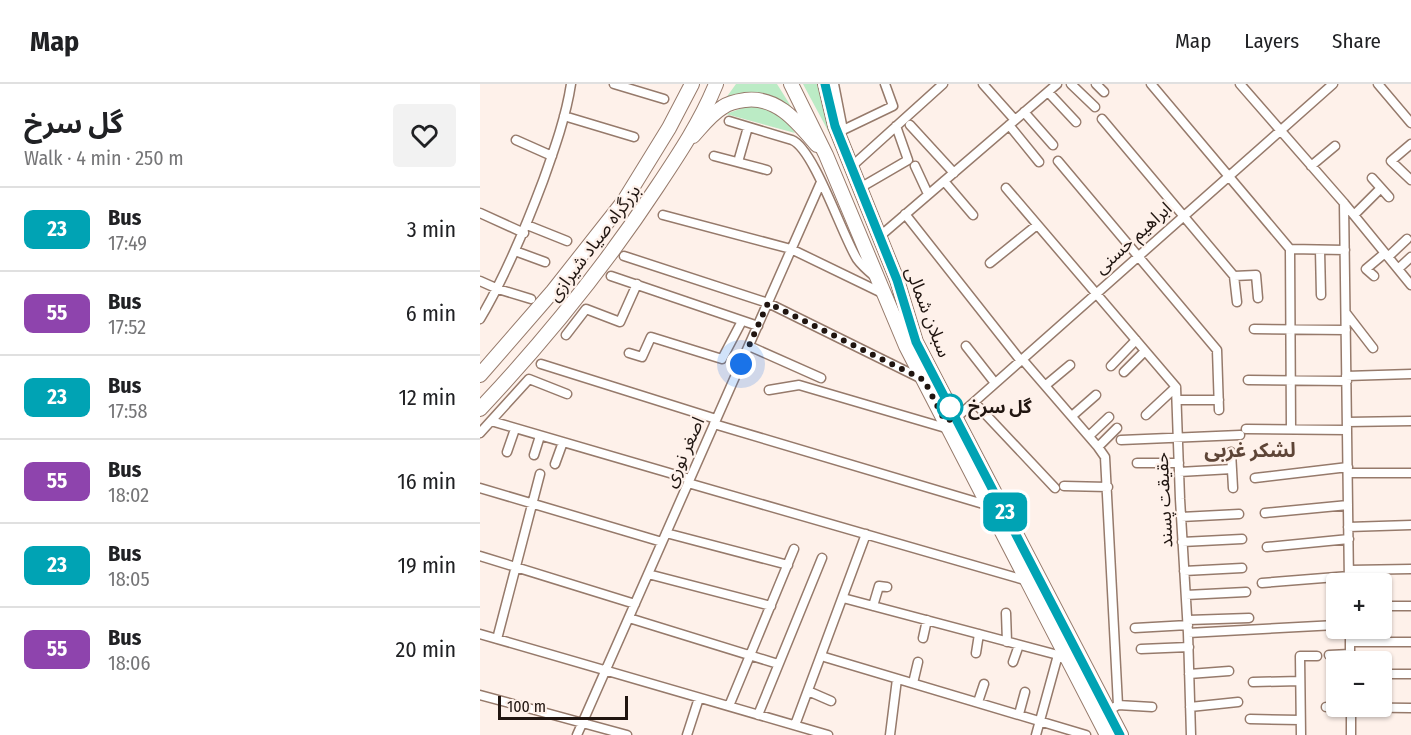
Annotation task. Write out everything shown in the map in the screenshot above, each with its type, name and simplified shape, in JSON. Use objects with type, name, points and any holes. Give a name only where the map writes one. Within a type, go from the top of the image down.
[{"type":"main road","name":"بزرگراه صیاد شیرازی","points":[[480,375],[554,291],[624,201],[669,128],[692,84]]},
{"type":"main road","name":"بزرگراه صیاد شیرازی","points":[[480,409],[597,273],[687,142],[705,112],[716,84]]},
{"type":"main road","points":[[705,112],[724,84]]},
{"type":"main road","name":"سبلان شمالی","points":[[791,84],[826,155],[906,346],[1113,708],[1120,735]]},
{"type":"main road","name":"سبلان شمالی","points":[[825,84],[835,126],[897,280],[916,342],[950,423],[1107,735]]},
{"type":"main road","points":[[687,142],[724,106],[753,99],[776,105],[785,111],[826,155]]},
{"type":"street","points":[[480,319],[498,289],[525,229],[552,156],[571,84]]},
{"type":"street","points":[[614,84],[664,99]]},
{"type":"street","points":[[834,84],[843,130],[893,106],[885,84]]},
{"type":"street","points":[[851,166],[943,84]]},
{"type":"street","points":[[983,84],[1039,162]]},
{"type":"street","points":[[1071,84],[1095,107]]},
{"type":"street","points":[[1096,84],[1104,92]]},
{"type":"street","points":[[1151,84],[1290,249],[1291,429]]},
{"type":"street","points":[[1240,84],[1344,203],[1411,285]]},
{"type":"street","name":"ابراهیم حسنی","points":[[950,423],[1333,84]]},
{"type":"street","points":[[1378,84],[1411,123]]},
{"type":"street","points":[[879,237],[1012,123],[1050,87],[1076,122]]},
{"type":"street","points":[[1024,112],[1053,146]]},
{"type":"street","points":[[564,116],[634,137]]},
{"type":"street","points":[[1102,119],[1234,276],[1237,302]]},
{"type":"street","points":[[729,121],[797,142],[821,182],[856,258],[878,281]]},
{"type":"street","points":[[910,125],[954,173]]},
{"type":"street","points":[[865,185],[907,162],[908,158],[896,126]]},
{"type":"street","points":[[738,162],[748,127]]},
{"type":"street","points":[[516,140],[552,156]]},
{"type":"street","points":[[1411,144],[1391,161],[1411,180]]},
{"type":"street","points":[[1311,166],[1335,146]]},
{"type":"street","points":[[714,156],[767,170]]},
{"type":"street","points":[[1058,161],[1217,350],[1219,410]]},
{"type":"street","points":[[915,166],[928,194]]},
{"type":"street","points":[[1372,178],[1389,197]]},
{"type":"street","points":[[944,181],[973,215]]},
{"type":"street","name":"اصغر نوری","points":[[577,735],[821,182]]},
{"type":"street","points":[[1006,188],[1176,387],[1146,415]]},
{"type":"street","points":[[1354,215],[1381,188]]},
{"type":"street","points":[[1344,203],[1349,573]]},
{"type":"street","points":[[480,213],[567,241]]},
{"type":"street","points":[[905,214],[1021,360],[1046,385],[1105,457],[1108,488],[1113,708],[1152,707]]},
{"type":"street","points":[[663,215],[791,249],[885,294]]},
{"type":"street","points":[[990,263],[1037,225]]},
{"type":"street","points":[[1374,276],[1366,269],[1407,239]]},
{"type":"street","points":[[1290,249],[1345,250]]},
{"type":"street","points":[[1320,250],[1321,296]]},
{"type":"street","points":[[516,251],[545,262]]},
{"type":"street","points":[[624,256],[768,303],[924,380]]},
{"type":"street","points":[[1398,269],[1411,257]]},
{"type":"street","points":[[1234,276],[1256,275],[1258,298]]},
{"type":"street","points":[[611,276],[758,326]]},
{"type":"street","points":[[480,280],[498,289],[531,299]]},
{"type":"street","points":[[566,334],[586,309],[620,322],[637,285]]},
{"type":"street","points":[[1346,313],[1373,348]]},
{"type":"street","points":[[629,353],[642,357],[651,337],[722,359],[742,321]]},
{"type":"street","points":[[1254,329],[1346,330]]},
{"type":"street","points":[[1111,366],[1136,340]]},
{"type":"street","points":[[749,346],[821,378]]},
{"type":"street","points":[[966,346],[995,383]]},
{"type":"street","points":[[1124,372],[1145,351]]},
{"type":"street","points":[[541,364],[715,422],[990,506]]},
{"type":"street","points":[[1046,385],[1070,364]]},
{"type":"street","points":[[1248,380],[1346,379],[1411,374]]},
{"type":"street","points":[[480,433],[529,379],[567,394]]},
{"type":"street","points":[[769,390],[795,385],[950,423]]},
{"type":"street","name":"حقیقت پسند","points":[[1176,387],[1191,735]]},
{"type":"street","points":[[1072,416],[1095,395]]},
{"type":"street","points":[[1177,400],[1219,400]]},
{"type":"street","points":[[974,402],[1059,487],[1108,488]]},
{"type":"street","points":[[1089,436],[1109,417]]},
{"type":"street","points":[[490,421],[1028,581]]},
{"type":"street","points":[[1121,440],[1178,439],[1243,432],[1411,421]]},
{"type":"street","points":[[1098,447],[1117,428]]},
{"type":"street","points":[[507,452],[516,429]]},
{"type":"street","points":[[534,455],[540,436]]},
{"type":"street","points":[[555,464],[563,442]]},
{"type":"street","points":[[1231,452],[1233,488]]},
{"type":"street","points":[[1137,464],[1232,469]]},
{"type":"street","points":[[1255,478],[1348,470],[1411,473]]},
{"type":"street","points":[[497,639],[540,474]]},
{"type":"street","points":[[480,488],[662,542]]},
{"type":"street","points":[[1265,513],[1348,506]]},
{"type":"street","points":[[1181,517],[1239,514]]},
{"type":"street","points":[[1348,527],[1411,525]]},
{"type":"street","points":[[666,532],[788,565]]},
{"type":"street","points":[[795,725],[866,534]]},
{"type":"street","points":[[1182,542],[1242,539]]},
{"type":"street","points":[[1267,547],[1348,539]]},
{"type":"street","points":[[729,706],[794,549]]},
{"type":"street","points":[[480,556],[635,604]]},
{"type":"street","points":[[758,715],[822,558]]},
{"type":"street","points":[[1184,571],[1242,568]]},
{"type":"street","points":[[1384,573],[1411,570]]},
{"type":"street","points":[[648,574],[771,606]]},
{"type":"street","points":[[1262,583],[1326,579]]},
{"type":"street","points":[[873,606],[879,586],[887,587]]},
{"type":"street","points":[[1186,595],[1246,592]]},
{"type":"street","points":[[843,598],[1058,655],[1071,662]]},
{"type":"street","points":[[1392,606],[1411,606]]},
{"type":"street","points":[[1006,613],[1007,642]]},
{"type":"street","points":[[629,618],[778,664]]},
{"type":"street","points":[[1188,626],[1249,618]]},
{"type":"street","points":[[923,638],[927,620]]},
{"type":"street","points":[[1135,628],[1326,625]]},
{"type":"street","points":[[480,634],[828,735]]},
{"type":"street","points":[[976,653],[979,634]]},
{"type":"street","points":[[1350,651],[1350,642],[1411,642]]},
{"type":"street","points":[[1013,662],[1020,645]]},
{"type":"street","points":[[1141,649],[1189,647]]},
{"type":"street","points":[[1036,735],[1058,655]]},
{"type":"street","points":[[821,656],[1086,735]]},
{"type":"street","points":[[1300,735],[1300,656],[1317,656]]},
{"type":"street","points":[[913,683],[918,662]]},
{"type":"street","points":[[1189,674],[1229,671]]},
{"type":"street","points":[[1392,674],[1411,674]]},
{"type":"street","points":[[890,735],[897,679]]},
{"type":"street","points":[[1253,682],[1300,681]]},
{"type":"street","points":[[978,702],[984,684]]},
{"type":"street","points":[[808,691],[831,701]]},
{"type":"street","points":[[1019,714],[1025,692]]},
{"type":"street","points":[[480,695],[627,735]]},
{"type":"street","points":[[687,735],[699,698]]},
{"type":"street","points":[[1190,707],[1238,702]]},
{"type":"street","points":[[1392,708],[1411,708]]},
{"type":"street","points":[[1351,717],[1351,735]]},
{"type":"street","points":[[1250,719],[1300,720]]},
{"type":"green space","points":[[736,84],[777,84],[792,108],[783,103],[723,102]]},
{"type":"green space","points":[[803,84],[817,84],[833,140]]},
{"type":"green space","points":[[748,106],[776,112],[786,120],[795,133],[726,114]]},
{"type":"bus line","name":"23","points":[[825,84],[835,126],[858,188],[897,280],[916,342],[1120,735]]},
{"type":"place","name":"گل سرخ","points":[[950,407]]},
{"type":"district","name":"لشکر غربی","points":[[1250,450]]},
{"type":"route","points":[[741,364],[768,303],[924,380],[945,421],[956,418],[946,399],[950,407]]}]
